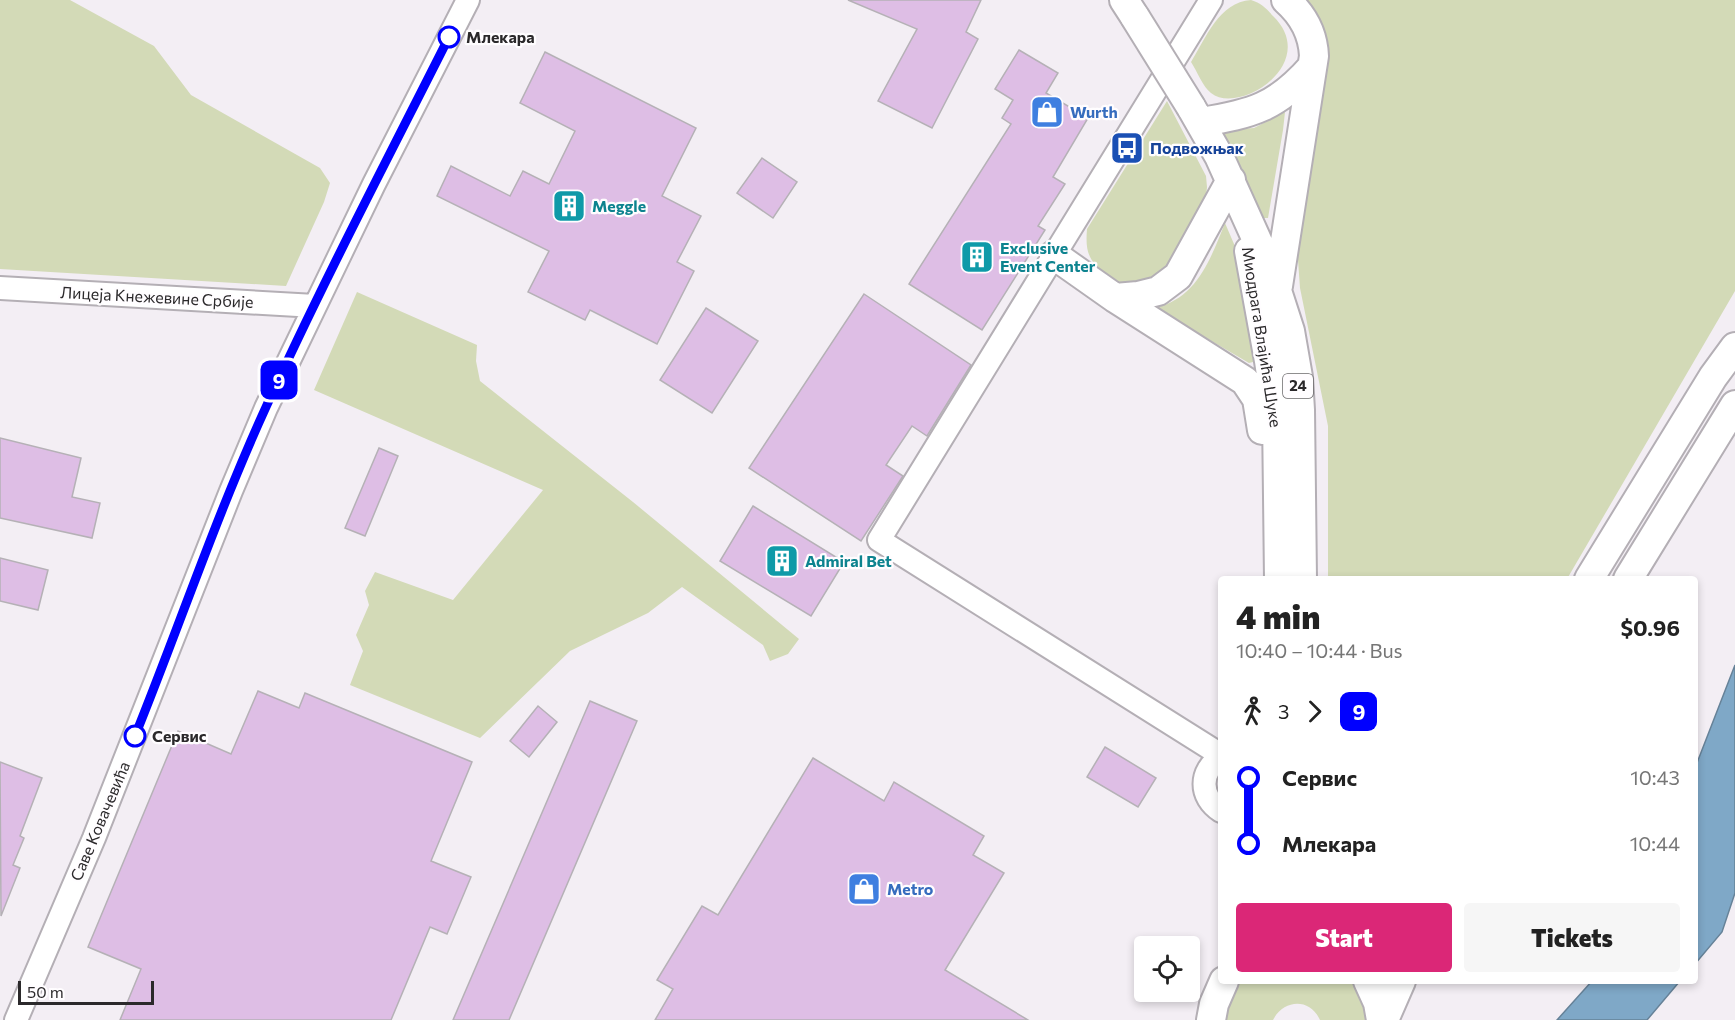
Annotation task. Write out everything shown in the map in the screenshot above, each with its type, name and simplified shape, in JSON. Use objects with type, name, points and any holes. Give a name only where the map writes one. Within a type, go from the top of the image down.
[{"type":"main road","points":[[1277,288],[1312,67],[1313,45],[1300,14],[1287,0]]},
{"type":"main road","name":"Миодрага Влајића Шуке","points":[[1129,9],[1196,114],[1235,192],[1277,288],[1290,331],[1298,377],[1302,576]]},
{"type":"main road","points":[[1196,114],[1241,115],[1268,105],[1290,90],[1312,67]]},
{"type":"main road","points":[[1115,298],[1138,297],[1158,291],[1178,276],[1235,192]]},
{"type":"main road","name":"Миодрага Влајића Шуке","points":[[1235,192],[1275,397],[1278,430],[1279,522],[1276,571]]},
{"type":"main road","points":[[1054,255],[1115,298],[1236,374],[1250,387],[1259,405],[1270,497],[1279,522]]},
{"type":"main road","points":[[1591,576],[1713,377],[1735,347]]},
{"type":"main road","points":[[1630,576],[1735,405]]},
{"type":"main road","points":[[1211,1020],[1214,1005],[1223,984]]},
{"type":"main road","points":[[1369,984],[1378,1003],[1382,1020]]},
{"type":"main road","points":[[1382,1020],[1400,984]]},
{"type":"street","name":"Саве Ковачевића","points":[[16,1020],[94,838],[261,418],[374,184],[468,0]]},
{"type":"street","points":[[1212,0],[879,540],[1218,754]]},
{"type":"street","name":"Лицеја Кнежевине Србије","points":[[0,288],[315,306]]},
{"type":"street","points":[[1218,759],[1207,769],[1204,779],[1207,798],[1218,809]]},
{"type":"green space","points":[[0,0],[70,0],[154,46],[191,95],[320,168],[330,183],[324,202],[286,286],[0,269]]},
{"type":"green space","points":[[1251,0],[1263,6],[1273,16],[1285,34],[1288,51],[1282,67],[1270,81],[1256,91],[1239,97],[1224,98],[1208,90],[1191,62],[1208,32],[1222,14],[1240,2]]},
{"type":"green space","points":[[1302,0],[1735,0],[1735,291],[1569,576],[1328,576],[1328,426],[1300,288],[1297,246],[1327,60],[1323,35]]},
{"type":"green space","points":[[1167,101],[1206,176],[1206,198],[1164,275],[1139,283],[1123,283],[1097,267],[1093,262],[1088,251],[1087,229]]},
{"type":"green space","points":[[1285,112],[1268,218],[1264,218],[1222,130],[1254,128]]},
{"type":"green space","points":[[1225,223],[1237,251],[1257,361],[1249,363],[1155,308],[1182,296],[1192,286],[1207,264]]},
{"type":"green space","points":[[357,292],[477,345],[476,361],[480,381],[633,502],[799,639],[788,654],[770,661],[763,645],[682,587],[648,613],[570,651],[480,738],[350,685],[363,651],[356,635],[369,605],[365,591],[375,572],[453,600],[543,490],[314,390]]},
{"type":"green space","points":[[1238,984],[1355,984],[1370,1020],[1320,1020],[1310,1008],[1297,1004],[1284,1008],[1273,1020],[1224,1020],[1228,1004]]},
{"type":"water","points":[[1735,665],[1735,893],[1722,932],[1698,960],[1698,760]]},
{"type":"water","points":[[1589,984],[1677,984],[1647,1020],[1557,1020]]},
{"type":"building","points":[[848,0],[981,0],[966,32],[978,39],[932,128],[878,101],[917,29]]},
{"type":"building","name":"Exclusive Event Center","points":[[1019,50],[1058,73],[1046,93],[1088,118],[1053,177],[1065,184],[1038,226],[1045,230],[982,330],[909,284],[1011,124],[1002,118],[1013,100],[995,89]]},
{"type":"building","name":"Meggle","points":[[545,52],[696,128],[662,196],[701,216],[677,262],[694,271],[657,344],[590,310],[585,320],[528,292],[549,251],[437,196],[451,166],[510,196],[523,171],[549,184],[575,131],[520,103]]},
{"type":"building","points":[[762,158],[797,182],[773,218],[737,193]]},
{"type":"building","points":[[864,294],[971,365],[927,436],[912,426],[886,465],[903,476],[861,541],[749,468]]},
{"type":"building","points":[[706,308],[758,341],[712,413],[660,380]]},
{"type":"building","points":[[0,438],[81,458],[72,497],[100,503],[92,538],[0,518]]},
{"type":"building","points":[[379,448],[398,456],[365,536],[345,528]]},
{"type":"building","name":"Admiral Bet","points":[[753,506],[844,562],[811,616],[720,561]]},
{"type":"building","points":[[0,558],[48,570],[38,610],[0,601]]},
{"type":"building","points":[[258,691],[299,708],[305,693],[472,762],[431,861],[471,877],[447,934],[430,927],[391,1020],[120,1020],[141,969],[88,947],[178,731],[231,754]]},
{"type":"building","points":[[590,701],[637,721],[509,1020],[453,1020]]},
{"type":"building","points":[[538,706],[557,722],[529,757],[510,741]]},
{"type":"building","points":[[1105,747],[1156,778],[1138,807],[1087,777]]},
{"type":"building","name":"Metro","points":[[813,758],[884,801],[894,782],[984,836],[973,855],[1004,873],[945,970],[1028,1020],[655,1020],[673,989],[657,980],[702,906],[718,915]]},
{"type":"building","points":[[0,762],[42,778],[20,836],[24,838],[13,865],[20,868],[1,916]]},
{"type":"bus line","name":"9","points":[[135,736],[192,588],[266,408],[374,184],[449,37]]},
{"type":"place","name":"Млекара","points":[[449,37]]},
{"type":"place","name":"Wurth","points":[[1047,112]]},
{"type":"place","name":"Подвожњак","points":[[1127,148]]},
{"type":"place","name":"Meggle","points":[[569,206]]},
{"type":"place","name":"Exclusive Event Center","points":[[977,257]]},
{"type":"place","name":"Admiral Bet","points":[[782,561]]},
{"type":"place","name":"Сервис","points":[[135,736]]},
{"type":"place","name":"Metro","points":[[864,889]]}]
